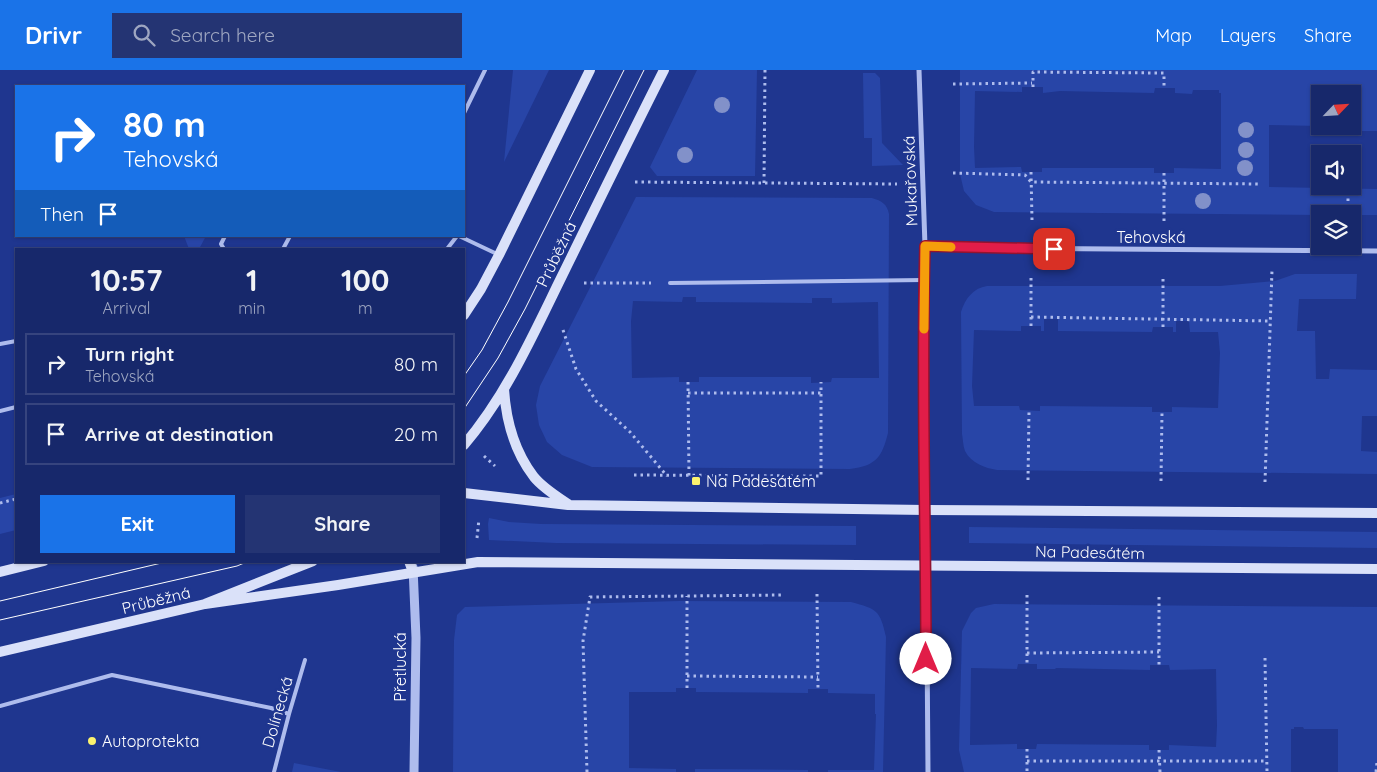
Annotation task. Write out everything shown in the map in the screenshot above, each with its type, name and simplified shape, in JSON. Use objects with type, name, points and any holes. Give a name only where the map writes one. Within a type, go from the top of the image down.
[{"type":"main road","points":[[465,313],[481,289],[499,255],[590,70]]},
{"type":"main road","name":"Průběžná","points":[[465,444],[481,424],[504,388],[541,320],[664,70]]},
{"type":"main road","points":[[504,388],[508,426],[518,451],[534,477],[568,505]]},
{"type":"main road","points":[[465,493],[568,505],[1377,513]]},
{"type":"main road","name":"Na Padesátém","points":[[205,604],[478,562],[1377,569]]},
{"type":"main road","points":[[0,572],[36,563]]},
{"type":"main road","name":"Průběžná","points":[[0,652],[205,604],[308,563]]},
{"type":"main road","points":[[410,563],[413,572]]},
{"type":"street","name":"Mukařovská","points":[[919,70],[925,246],[923,466],[926,510],[928,772]]},
{"type":"street","name":"Tehovská","points":[[925,246],[1377,251]]},
{"type":"street","name":"Přetlucká","points":[[414,563],[416,638],[414,772]]},
{"type":"lane","points":[[465,110],[485,70]]},
{"type":"lane","points":[[465,99],[470,97]]},
{"type":"lane","points":[[448,248],[457,237]]},
{"type":"lane","points":[[460,237],[499,255]]},
{"type":"lane","points":[[670,283],[924,280]]},
{"type":"lane","points":[[0,344],[15,341]]},
{"type":"lane","points":[[0,411],[15,407]]},
{"type":"lane","name":"Dolínecká","points":[[274,772],[289,714],[306,660]]},
{"type":"lane","points":[[0,706],[112,675],[271,708],[289,714]]},
{"type":"path","points":[[764,183],[765,70]]},
{"type":"path","points":[[953,84],[1033,85],[1033,72],[1140,71],[1164,73],[1164,88]]},
{"type":"path","points":[[1031,172],[1032,220]]},
{"type":"path","points":[[953,173],[1025,175],[1031,182],[1260,184]]},
{"type":"path","points":[[1164,173],[1164,222]]},
{"type":"path","points":[[632,182],[897,184]]},
{"type":"path","points":[[1265,482],[1273,250]]},
{"type":"path","points":[[1162,327],[1163,276]]},
{"type":"path","points":[[1030,278],[1031,326]]},
{"type":"path","points":[[584,283],[670,283]]},
{"type":"path","points":[[1031,317],[1270,321]]},
{"type":"path","points":[[562,327],[576,369],[596,401],[630,432],[667,476]]},
{"type":"path","points":[[688,382],[688,476]]},
{"type":"path","points":[[634,475],[821,476],[821,382]]},
{"type":"path","points":[[688,393],[821,393]]},
{"type":"path","points":[[1028,480],[1029,411]]},
{"type":"path","points":[[1161,481],[1162,412]]},
{"type":"path","points":[[0,503],[15,499]]},
{"type":"path","points":[[477,539],[479,516]]},
{"type":"path","points":[[817,594],[818,689]]},
{"type":"path","points":[[587,772],[583,641],[590,597],[783,595]]},
{"type":"path","points":[[1027,595],[1027,664]]},
{"type":"path","points":[[687,596],[687,688]]},
{"type":"path","points":[[1159,597],[1159,665]]},
{"type":"path","points":[[1027,653],[1159,652]]},
{"type":"path","points":[[1265,658],[1267,772]]},
{"type":"path","points":[[687,676],[818,677]]},
{"type":"path","points":[[1027,749],[1027,772]]},
{"type":"path","points":[[1159,750],[1160,772]]},
{"type":"path","points":[[1027,761],[1267,761]]},
{"type":"path","points":[[1376,772],[1377,762]]},
{"type":"shaded area","points":[[513,70],[549,70],[504,162]]},
{"type":"shaded area","points":[[697,70],[757,70],[755,176],[657,176],[650,167]]},
{"type":"shaded area","points":[[960,70],[1377,70],[1377,131],[1361,131],[1361,85],[1311,85],[1311,126],[1269,125],[1269,187],[1311,188],[1311,195],[1361,195],[1361,189],[1377,189],[1377,215],[1361,215],[1361,205],[1311,205],[1311,215],[994,212],[976,205],[964,191],[960,174]],"holes":[[[1022,87],[1043,87],[1043,93],[1060,91],[1154,93],[1155,88],[1175,88],[1175,93],[1192,94],[1193,90],[1219,90],[1219,93],[1221,93],[1221,169],[1174,168],[1174,173],[1154,173],[1154,168],[1042,168],[1042,172],[1022,172],[1021,167],[975,168],[975,91],[1022,92]]]},
{"type":"shaded area","points":[[863,73],[875,73],[880,78],[882,143],[903,165],[872,166],[872,138],[864,138]]},
{"type":"shaded area","points":[[636,197],[872,198],[881,202],[887,208],[889,214],[888,433],[880,454],[872,463],[850,469],[592,467],[562,455],[547,442],[539,425],[536,405],[540,386]],"holes":[[[683,297],[696,297],[696,302],[812,303],[812,298],[832,298],[832,303],[878,302],[879,378],[832,378],[831,382],[811,383],[811,377],[699,377],[699,382],[679,382],[679,377],[632,378],[631,321],[633,301],[682,302]]]},
{"type":"shaded area","points":[[184,237],[205,237],[200,248],[189,248]]},
{"type":"shaded area","points":[[1295,274],[1357,274],[1356,299],[1299,299],[1297,331],[1315,331],[1316,379],[1329,379],[1330,369],[1377,370],[1377,416],[1362,416],[1361,451],[1377,452],[1377,474],[997,470],[979,464],[971,459],[965,451],[962,434],[961,312],[967,299],[978,289],[987,286],[1220,286],[1275,281]],"holes":[[[1044,319],[1058,319],[1058,331],[1152,332],[1153,327],[1173,327],[1173,332],[1176,332],[1176,321],[1189,321],[1190,332],[1218,332],[1220,353],[1218,408],[1172,407],[1172,412],[1152,412],[1152,407],[1040,406],[1040,411],[1020,410],[1019,406],[974,406],[972,386],[974,330],[1021,331],[1021,326],[1041,326],[1041,331],[1044,331]]]},
{"type":"shaded area","points":[[15,494],[15,530],[0,534],[0,498]]},
{"type":"shaded area","points":[[489,518],[509,522],[541,524],[856,526],[856,545],[556,543],[489,540]]},
{"type":"shaded area","points":[[969,527],[1377,532],[1377,548],[969,543]]},
{"type":"shaded area","points":[[680,601],[851,602],[876,612],[882,621],[886,637],[883,772],[828,772],[828,770],[874,770],[875,694],[828,693],[828,689],[808,689],[808,693],[696,692],[696,688],[676,688],[676,692],[629,692],[629,768],[676,769],[676,772],[453,772],[454,640],[457,615],[465,607]]},
{"type":"shaded area","points":[[994,604],[1377,607],[1377,772],[1338,772],[1338,729],[1304,729],[1303,727],[1294,727],[1294,729],[1291,729],[1291,772],[964,772],[959,750],[962,631],[971,613],[976,608]],"holes":[[[1018,664],[1037,664],[1037,669],[1150,670],[1150,665],[1169,665],[1170,670],[1216,669],[1216,747],[1169,745],[1169,750],[1149,750],[1149,745],[1037,744],[1036,749],[1017,749],[1017,744],[970,745],[971,668],[1017,669]]]},
{"type":"shaded area","points":[[294,763],[341,772],[292,772]]},
{"type":"shaded area","points":[[695,769],[808,770],[808,772],[695,772]]},
{"type":"tram line","points":[[465,375],[482,350],[508,302],[624,70]]},
{"type":"tram line","points":[[465,408],[498,358],[525,309],[644,70]]},
{"type":"tram line","points":[[0,601],[162,563]]},
{"type":"tram line","points":[[0,620],[244,563]]},
{"type":"slow traffic","points":[[924,329],[925,246],[951,247]]},
{"type":"place","name":"Na Padesátém","points":[[696,481]]},
{"type":"place","name":"Autoprotekta","points":[[92,741]]},
{"type":"route","points":[[926,659],[926,510],[923,466],[925,246],[1054,249]]}]
